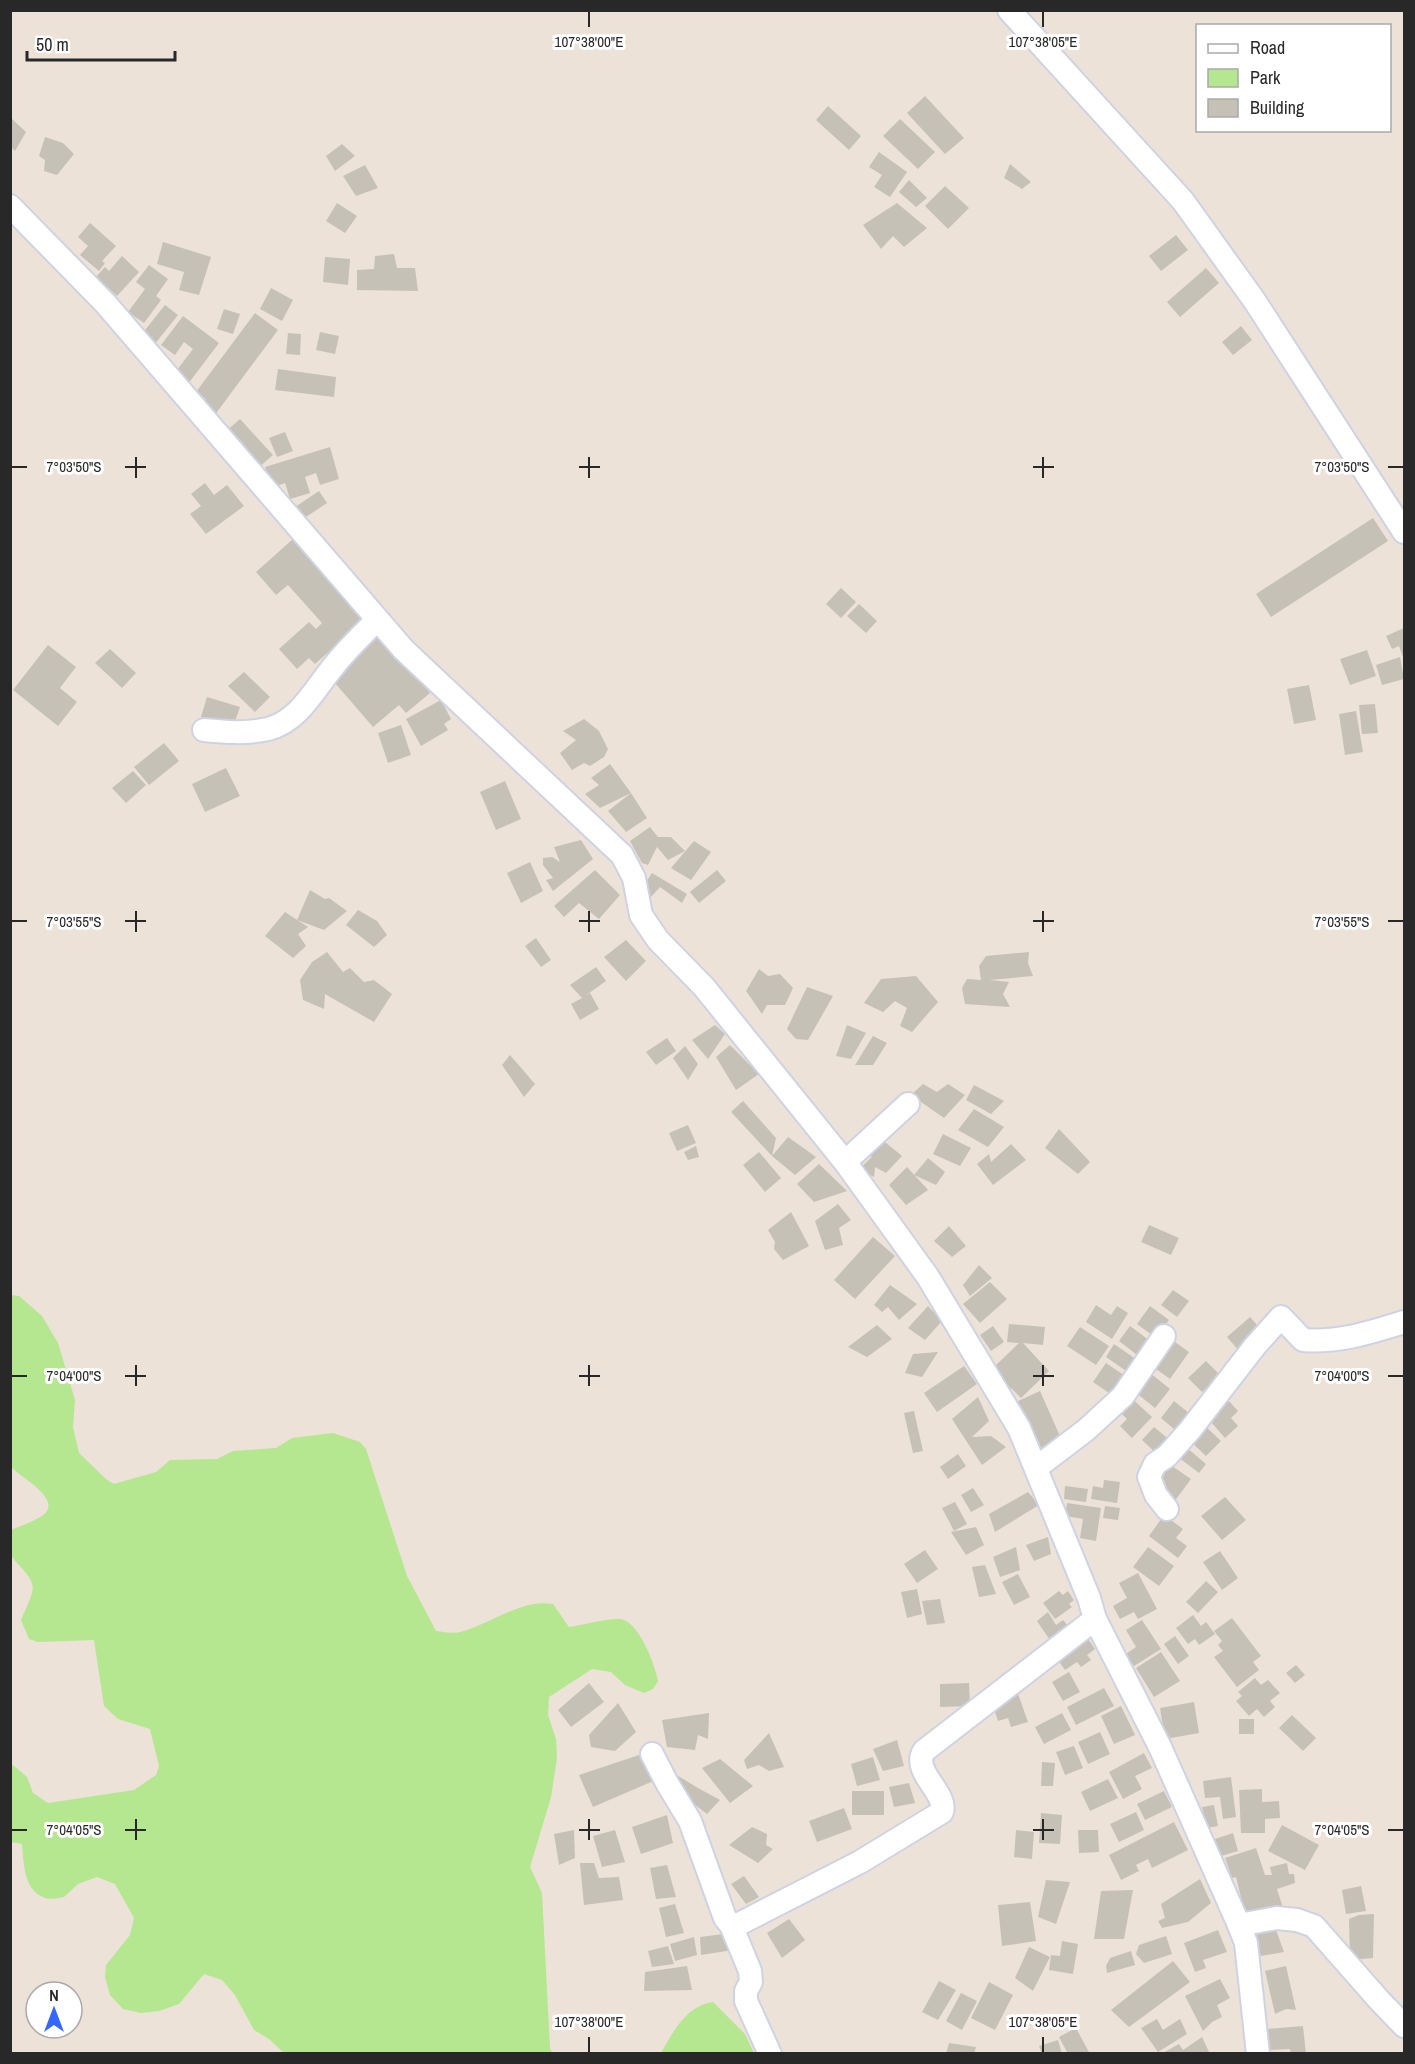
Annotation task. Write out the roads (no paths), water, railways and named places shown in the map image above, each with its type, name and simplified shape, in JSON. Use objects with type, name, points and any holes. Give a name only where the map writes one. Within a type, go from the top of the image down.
[{"type":"street","points":[[1010,10],[1183,201],[1274,329],[1404,532]]},
{"type":"street","points":[[10,206],[105,303],[404,650],[622,855],[634,878],[641,915],[658,940],[704,987],[845,1162],[928,1277],[1018,1428],[1089,1598],[1095,1619],[1160,1747],[1239,1925],[1246,1942],[1258,2054]]},
{"type":"street","points":[[204,730],[238,733],[269,728],[292,717],[307,702],[334,666],[377,620]]},
{"type":"street","points":[[845,1162],[908,1104]]},
{"type":"street","points":[[1167,1509],[1156,1495],[1149,1477],[1155,1464],[1167,1455],[1190,1430],[1255,1346],[1281,1317],[1304,1340],[1323,1342],[1365,1334],[1404,1322]]},
{"type":"street","points":[[1035,1468],[1086,1430],[1123,1396],[1164,1336]]},
{"type":"street","points":[[731,1925],[739,1924],[860,1862],[942,1812],[943,1804],[921,1765],[921,1756],[924,1751],[1095,1619]]},
{"type":"street","points":[[652,1754],[690,1821],[725,1918],[731,1925],[750,1971],[752,1977],[746,1991],[746,2001],[770,2054]]},
{"type":"street","points":[[1239,1925],[1277,1918],[1297,1920],[1314,1926],[1404,2026]]}]
